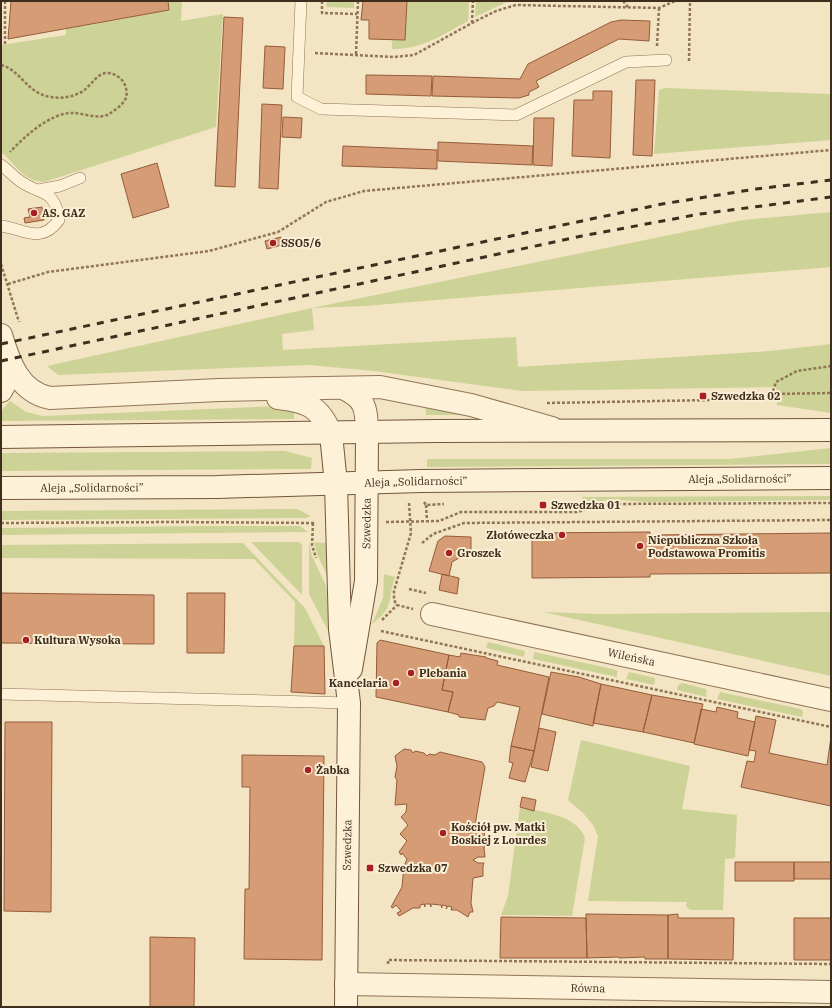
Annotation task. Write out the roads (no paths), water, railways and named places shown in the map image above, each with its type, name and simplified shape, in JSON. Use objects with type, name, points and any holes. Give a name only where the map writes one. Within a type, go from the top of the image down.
[{"type":"street","points":[[1,335],[13,369],[33,392],[50,398],[220,390],[380,388],[472,405],[567,432]]},
{"type":"street","points":[[1,391],[13,369]]},
{"type":"street","name":"Szwedzka","points":[[343,388],[356,394],[366,409],[367,433],[366,581],[348,693]]},
{"type":"street","points":[[220,390],[306,403],[326,421],[331,434]]},
{"type":"street","points":[[1,437],[331,434],[430,431],[567,432],[831,430]]},
{"type":"street","name":"Szwedzka","points":[[331,434],[336,484],[340,629],[348,693],[346,1007]]},
{"type":"street","name":"Aleja „Solidarności”","points":[[1,488],[217,487],[421,481],[831,478]]},
{"type":"street","name":"Wileńska","points":[[432,614],[831,700]]},
{"type":"street","name":"Równa","points":[[346,984],[831,992]]},
{"type":"lane","points":[[301,1],[296,97],[321,108],[516,115],[626,62],[661,60]]},
{"type":"lane","points":[[1,226],[29,233],[44,234],[53,228],[59,220],[58,209],[54,200],[47,194],[20,180],[4,160]]},
{"type":"lane","points":[[37,190],[66,188],[80,178]]},
{"type":"lane","points":[[1,694],[348,693]]},
{"type":"railway","points":[[1,344],[662,204],[756,189],[831,180]]},
{"type":"railway","points":[[1,361],[582,236],[700,214],[831,197]]},
{"type":"place","name":"AS. GAZ","points":[[34,213]]},
{"type":"place","name":"SSO5/6","points":[[273,243]]},
{"type":"place","name":"Szwedzka 02","points":[[703,396]]},
{"type":"place","name":"Szwedzka 01","points":[[543,505]]},
{"type":"place","name":"Złotóweczka","points":[[562,535]]},
{"type":"place","name":"Niepubliczna Szkoła Podstawowa Promitis","points":[[640,546]]},
{"type":"place","name":"Groszek","points":[[449,553]]},
{"type":"place","name":"Kultura Wysoka","points":[[26,640]]},
{"type":"place","name":"Plebania","points":[[411,673]]},
{"type":"place","name":"Kancelaria","points":[[396,683]]},
{"type":"place","name":"Żabka","points":[[308,770]]},
{"type":"place","name":"Kościół pw. Matki Boskiej z Lourdes","points":[[443,833]]},
{"type":"place","name":"Szwedzka 07","points":[[370,868]]}]
